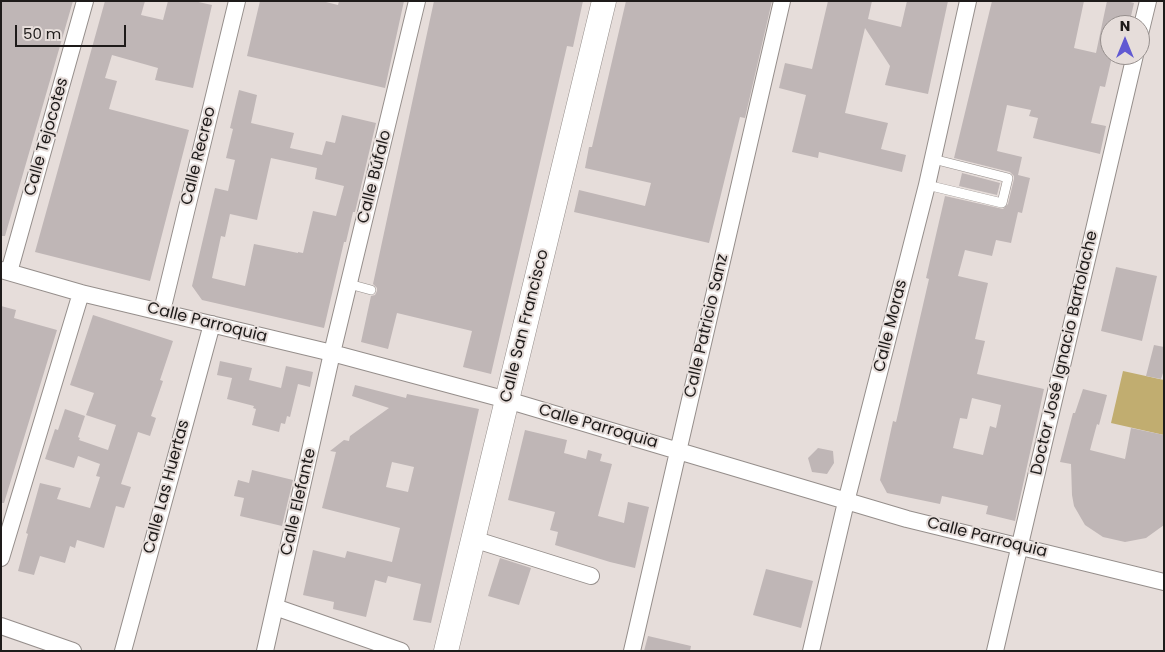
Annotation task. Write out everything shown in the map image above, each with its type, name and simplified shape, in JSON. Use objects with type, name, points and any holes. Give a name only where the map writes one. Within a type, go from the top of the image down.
[{"type":"street","name":"Calle Tejocotes","points":[[5,271],[85,1]]},
{"type":"street","name":"Calle Recreo","points":[[162,311],[237,1]]},
{"type":"street","name":"Calle Búfalo","points":[[332,354],[417,1]]},
{"type":"street","name":"Calle San Francisco","points":[[446,651],[604,1]]},
{"type":"street","name":"Calle Patricio Sanz","points":[[632,651],[782,1]]},
{"type":"street","name":"Calle Moras","points":[[811,651],[846,502],[927,185],[968,1]]},
{"type":"street","points":[[1145,15],[1148,1]]},
{"type":"street","name":"Doctor José Ignacio Bartolache","points":[[995,651],[1133,65]]},
{"type":"street","name":"Calle Parroquia","points":[[5,271],[81,293],[162,311],[507,400],[907,519],[1164,582]]},
{"type":"street","points":[[1,558],[81,293]]},
{"type":"street","name":"Calle Las Huertas","points":[[123,651],[212,324]]},
{"type":"street","name":"Calle Elefante","points":[[265,651],[332,354]]},
{"type":"street","points":[[473,539],[591,576]]},
{"type":"street","points":[[276,607],[400,651]]},
{"type":"street","points":[[1,626],[74,651]]},
{"type":"lane","points":[[927,185],[1002,203],[1008,178],[933,159]]},
{"type":"lane","points":[[349,284],[371,290]]},
{"type":"shaded area","points":[[1123,371],[1164,380],[1164,435],[1111,423]]},
{"type":"building","points":[[1,1],[73,1],[5,236],[1,236]]},
{"type":"building","points":[[105,1],[145,1],[141,15],[163,20],[168,1],[194,1],[212,5],[193,88],[155,80],[158,68],[112,55],[105,78],[117,81],[109,109],[189,130],[150,281],[35,252]]},
{"type":"building","points":[[260,1],[322,1],[338,5],[339,1],[404,1],[385,88],[247,56]]},
{"type":"building","points":[[434,1],[583,1],[573,47],[567,46],[491,374],[463,367],[472,331],[397,313],[388,349],[361,342],[371,296],[375,295],[377,291],[373,284]]},
{"type":"building","points":[[626,1],[772,1],[745,118],[740,117],[709,243],[574,212],[579,190],[645,206],[651,183],[585,168],[589,147],[592,147]]},
{"type":"building","points":[[828,1],[872,1],[868,19],[901,27],[907,1],[948,1],[928,94],[885,85],[890,66],[865,28],[845,113],[888,123],[881,149],[906,155],[902,172],[819,152],[818,158],[792,152],[806,95],[779,88],[785,63],[812,69]]},
{"type":"building","points":[[992,1],[1084,1],[1074,48],[1096,53],[1100,34],[1100,65],[1110,65],[1105,87],[1100,86],[1091,123],[1106,126],[1100,154],[1033,138],[1038,118],[1029,116],[1031,110],[1007,105],[997,151],[1022,157],[1018,175],[1030,178],[1022,213],[1018,212],[1011,243],[996,240],[992,256],[965,250],[958,276],[988,283],[975,339],[985,341],[977,374],[1044,389],[1015,521],[986,514],[988,506],[942,496],[940,504],[887,493],[880,480],[893,421],[896,422],[929,279],[926,278],[945,196],[1003,209],[1008,204],[1014,179],[1010,172],[954,158]],"holes":[[[972,398],[1001,405],[996,428],[990,426],[983,455],[953,448],[960,418],[967,419]]]},
{"type":"building","points":[[1107,1],[1134,3],[1131,15],[1104,15]]},
{"type":"building","points":[[239,90],[257,95],[251,123],[294,133],[290,148],[322,155],[326,141],[335,143],[342,115],[376,123],[355,212],[353,212],[346,242],[344,242],[324,328],[202,300],[192,286],[215,188],[228,191],[235,160],[226,158],[233,129],[230,128]],"holes":[[[271,158],[317,168],[315,179],[344,186],[336,216],[313,211],[303,253],[254,244],[245,286],[212,278],[221,236],[225,237],[230,214],[257,220]]]},
{"type":"building","points":[[962,173],[1000,183],[997,195],[959,186]]},
{"type":"building","points":[[1116,267],[1157,276],[1142,341],[1101,331]]},
{"type":"building","points":[[1,306],[16,310],[14,318],[57,330],[4,503],[1,503]]},
{"type":"building","points":[[93,315],[173,341],[160,380],[163,381],[151,416],[156,418],[150,436],[138,432],[121,484],[131,487],[124,508],[116,506],[104,548],[77,540],[75,548],[70,546],[65,563],[40,556],[34,575],[18,571],[40,483],[61,488],[57,499],[90,508],[100,477],[96,476],[100,464],[78,456],[74,468],[45,459],[55,429],[58,430],[65,409],[85,416],[78,437],[80,438],[79,440],[108,450],[116,425],[86,415],[94,393],[70,385]]},
{"type":"building","points":[[1154,345],[1164,347],[1164,370],[1161,379],[1146,376]]},
{"type":"building","points":[[220,361],[252,368],[249,380],[281,388],[286,366],[313,372],[310,387],[298,384],[290,417],[287,416],[285,424],[281,423],[279,432],[252,425],[256,409],[253,408],[254,406],[227,399],[232,378],[217,375]]},
{"type":"building","points":[[355,385],[406,398],[407,394],[479,409],[431,623],[413,620],[421,584],[388,576],[386,583],[375,580],[366,617],[333,609],[334,602],[303,595],[313,550],[345,558],[347,551],[392,562],[400,528],[322,508],[336,452],[330,451],[344,440],[349,441],[350,436],[389,408],[352,396]],"holes":[[[392,462],[414,467],[408,492],[386,487]]]},
{"type":"building","points":[[1083,389],[1107,395],[1090,450],[1125,459],[1131,428],[1164,435],[1164,525],[1146,538],[1125,542],[1103,537],[1085,525],[1074,506],[1071,464],[1060,462],[1073,413],[1075,413]]},
{"type":"building","points":[[525,430],[567,440],[564,453],[586,459],[588,450],[602,454],[600,461],[612,464],[598,516],[624,523],[628,502],[649,507],[635,568],[555,545],[558,532],[550,530],[555,512],[508,500]]},
{"type":"building","points":[[818,448],[833,451],[834,463],[827,474],[812,472],[808,458]]},
{"type":"building","points":[[252,470],[293,480],[282,526],[240,516],[244,498],[234,496],[238,480],[249,483]]},
{"type":"building","points":[[500,558],[531,568],[519,605],[488,596]]},
{"type":"building","points":[[766,569],[813,581],[801,628],[753,615]]},
{"type":"building","points":[[648,636],[691,646],[690,651],[644,651]]}]
